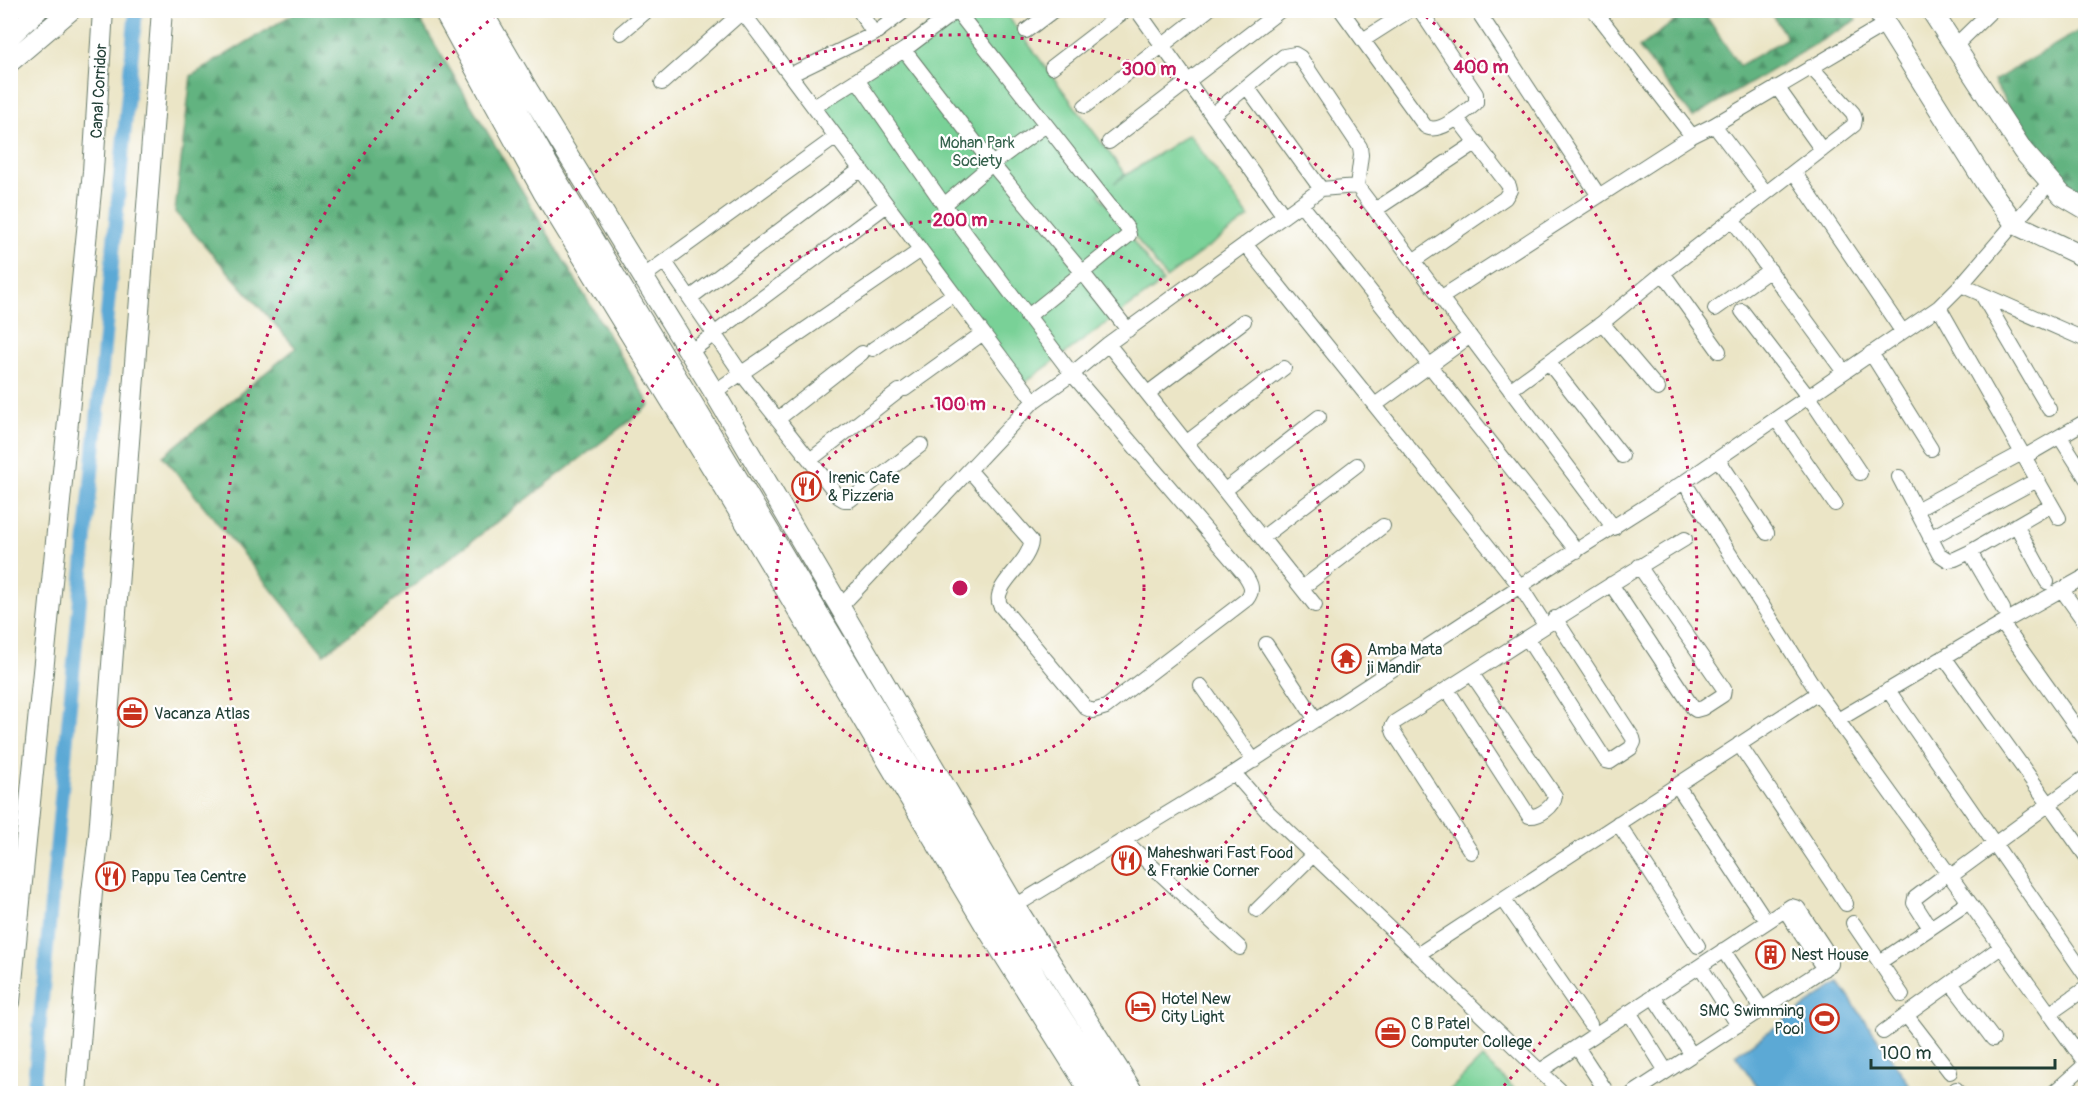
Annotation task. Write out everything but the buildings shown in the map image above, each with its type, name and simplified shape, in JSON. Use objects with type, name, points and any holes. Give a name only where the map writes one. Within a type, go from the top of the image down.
[{"type":"main road","points":[[10,36],[38,10]]},
{"type":"main road","points":[[10,62],[71,10]]},
{"type":"main road","name":"Canal Corridor","points":[[10,1002],[93,171],[103,10]]},
{"type":"main road","points":[[76,1094],[92,892],[99,835],[162,10]]},
{"type":"main road","points":[[443,10],[543,192],[752,533],[1124,1094]]},
{"type":"main road","points":[[460,10],[501,70],[581,197],[847,633],[1003,914],[1087,1086],[1094,1094]]},
{"type":"main road","points":[[473,10],[501,70]]},
{"type":"main road","points":[[481,10],[690,352],[841,606],[1042,987],[1111,1094]]},
{"type":"main road","points":[[1931,10],[2023,151],[2062,195],[2085,209]]},
{"type":"main road","points":[[1881,17],[1986,184],[2015,224],[2085,258]]},
{"type":"main road","points":[[1003,914],[1134,1094]]},
{"type":"street","points":[[621,33],[648,10]]},
{"type":"street","points":[[859,10],[874,34]]},
{"type":"street","points":[[790,75],[874,34],[906,10]]},
{"type":"street","points":[[1026,32],[1054,10]]},
{"type":"street","points":[[1052,68],[1126,10]]},
{"type":"street","points":[[1137,10],[1284,216]]},
{"type":"street","points":[[1085,106],[1208,10]]},
{"type":"street","points":[[1109,142],[1281,10]]},
{"type":"street","points":[[1341,10],[1425,126],[1436,129],[1457,118],[1477,100],[1476,94],[1420,10]]},
{"type":"street","points":[[1363,40],[1410,10]]},
{"type":"street","points":[[1477,10],[1599,196]]},
{"type":"street","points":[[1594,10],[1692,136]]},
{"type":"street","points":[[1954,46],[1992,10]]},
{"type":"street","points":[[662,84],[741,11],[1034,401]]},
{"type":"street","points":[[814,107],[858,81],[957,11],[1127,228],[1129,235],[1027,317]]},
{"type":"street","points":[[1442,297],[1692,136],[1811,67],[1881,17]]},
{"type":"street","points":[[904,50],[992,164],[1128,330]]},
{"type":"street","points":[[1212,115],[1284,56],[1295,54],[1300,57],[1360,147],[1357,186],[1614,528]]},
{"type":"street","points":[[1510,390],[1602,323],[1732,219],[1850,129],[1855,119],[1853,113],[1811,67]]},
{"type":"street","points":[[858,81],[1027,317],[1072,374],[1245,575],[1252,588],[1251,594],[1106,707],[1093,711],[1086,708],[997,600],[999,591],[1030,549],[1030,541],[970,471]]},
{"type":"street","points":[[1247,87],[1321,189]]},
{"type":"street","points":[[1777,87],[1822,150]]},
{"type":"street","points":[[1413,261],[1509,194],[1509,186],[1457,118]]},
{"type":"street","points":[[944,204],[992,164],[1046,125]]},
{"type":"street","points":[[1714,125],[1766,193]]},
{"type":"street","points":[[644,276],[836,136]]},
{"type":"street","points":[[1375,210],[1477,142]]},
{"type":"street","points":[[690,298],[861,169]]},
{"type":"street","points":[[1794,172],[1902,331]]},
{"type":"street","points":[[1003,914],[1234,774],[1520,586],[1614,528],[1939,307],[1961,285],[2050,182]]},
{"type":"street","points":[[841,606],[1034,401],[1108,344],[1321,189],[1357,186]]},
{"type":"street","points":[[1300,204],[1577,551]]},
{"type":"street","points":[[690,352],[887,205]]},
{"type":"street","points":[[1732,219],[1844,372]]},
{"type":"street","points":[[1245,244],[1550,622],[1633,738],[1634,742],[1631,747],[1610,762],[1606,761],[1527,638]]},
{"type":"street","points":[[714,392],[921,250]]},
{"type":"street","points":[[665,262],[741,373],[839,497],[850,500],[921,445]]},
{"type":"street","points":[[1715,309],[1770,270]]},
{"type":"street","points":[[1663,273],[1719,351]]},
{"type":"street","points":[[1961,285],[2085,340]]},
{"type":"street","points":[[778,419],[867,351],[954,294]]},
{"type":"street","points":[[1982,294],[2049,409]]},
{"type":"street","points":[[1939,307],[2059,518]]},
{"type":"street","points":[[1742,311],[1808,397],[1860,473]]},
{"type":"street","points":[[1148,393],[1244,321]]},
{"type":"street","points":[[1602,323],[1658,389]]},
{"type":"street","points":[[810,460],[902,390],[983,333]]},
{"type":"street","points":[[1375,405],[1470,336]]},
{"type":"street","points":[[1108,344],[1315,605]]},
{"type":"street","points":[[1871,352],[1931,449]]},
{"type":"street","points":[[1549,363],[1622,456]]},
{"type":"street","points":[[1187,442],[1284,368]]},
{"type":"street","points":[[1225,490],[1319,417]]},
{"type":"street","points":[[1776,419],[1835,504]]},
{"type":"street","points":[[1916,510],[2060,437],[2085,421]]},
{"type":"street","points":[[2060,437],[2085,478]]},
{"type":"street","points":[[1718,459],[1767,533]]},
{"type":"street","points":[[1262,538],[1357,465]]},
{"type":"street","points":[[1899,477],[1930,538],[1944,558],[1955,559],[1970,552],[2051,505]]},
{"type":"street","points":[[1930,538],[2037,480]]},
{"type":"street","points":[[1684,482],[1818,693],[2085,1064],[2052,1094]]},
{"type":"street","points":[[2016,525],[2047,582]]},
{"type":"street","points":[[1302,588],[1383,526]]},
{"type":"street","points":[[1471,852],[1399,741],[1392,727],[1395,722],[1684,539]]},
{"type":"street","points":[[1970,552],[2002,616],[2085,741]]},
{"type":"street","points":[[1611,584],[1693,708],[1696,710],[1703,708],[1723,694],[1724,689],[1639,566]]},
{"type":"street","points":[[1838,720],[1944,657],[2002,616],[2062,590],[2085,576]]},
{"type":"street","points":[[2062,590],[2085,624]]},
{"type":"street","points":[[1266,644],[1316,720]]},
{"type":"street","points":[[1944,657],[2085,856]]},
{"type":"street","points":[[1448,689],[1529,816],[1538,815],[1552,805],[1556,796],[1472,674]]},
{"type":"street","points":[[1201,686],[1254,761]]},
{"type":"street","points":[[1888,690],[2085,976]]},
{"type":"street","points":[[1417,955],[1818,693]]},
{"type":"street","points":[[1739,744],[1846,904]]},
{"type":"street","points":[[1234,774],[1267,811],[1564,1094]]},
{"type":"street","points":[[1930,928],[1916,907],[1915,898],[2049,805],[2085,777]]},
{"type":"street","points":[[1677,785],[1761,913]]},
{"type":"street","points":[[1618,823],[1698,946]]},
{"type":"street","points":[[1124,840],[1240,948]]},
{"type":"street","points":[[1257,910],[1313,855]]},
{"type":"street","points":[[1503,899],[1590,1024]]},
{"type":"street","points":[[1880,962],[1969,902]]},
{"type":"street","points":[[1540,1071],[1791,906],[1798,908],[1831,958],[1831,964],[1632,1094]]},
{"type":"street","points":[[1853,923],[1902,995]]},
{"type":"street","points":[[1883,1032],[2001,947]]},
{"type":"street","points":[[1723,950],[1762,1009]]},
{"type":"street","points":[[1700,966],[1738,1025]]},
{"type":"street","points":[[1951,983],[1993,1039]]},
{"type":"street","points":[[2049,1014],[2085,988]]},
{"type":"street","points":[[1653,996],[1692,1055]]},
{"type":"street","points":[[1629,1012],[1666,1071]]},
{"type":"street","points":[[1906,1015],[1950,1072]]},
{"type":"street","points":[[1577,1047],[1608,1094]]},
{"type":"green space","points":[[298,11],[415,11],[650,405],[324,654],[163,456],[296,348],[175,212],[191,76]]},
{"type":"green space","name":"Mohan Park Society","points":[[950,11],[1004,11],[1125,174],[1114,183],[1189,134],[1249,217],[1166,278],[1102,192],[1099,194],[1163,282],[1020,386],[816,109]]},
{"type":"green space","points":[[1688,11],[1703,11],[1739,66],[1787,38],[1770,11],[1851,11],[1856,20],[1693,117],[1639,48]]},
{"type":"green space","points":[[2085,27],[2085,200],[2076,195],[2027,142],[1994,81]]},
{"type":"green space","points":[[1482,1058],[1519,1093],[1447,1093]]},
{"type":"water","name":"SMC Swimming Pool","points":[[1839,983],[1910,1085],[1897,1093],[1762,1093],[1735,1055]]},
{"type":"waterway","points":[[33,1094],[136,10]]},
{"type":"place","name":"Irenic Cafe & Pizzeria","points":[[807,486]]},
{"type":"place","name":"Amba Mata ji Mandir","points":[[1346,658]]},
{"type":"place","name":"Vacanza Atlas","points":[[133,713]]},
{"type":"place","name":"Maheshwari Fast Food & Frankie Corner","points":[[1126,861]]},
{"type":"place","name":"Pappu Tea Centre","points":[[110,876]]},
{"type":"place","name":"Nest House","points":[[1770,954]]},
{"type":"place","name":"Hotel New City Light","points":[[1140,1007]]},
{"type":"place","name":"SMC Swimming Pool","points":[[1825,1019]]},
{"type":"place","name":"C B Patel Computer College","points":[[1390,1032]]}]
